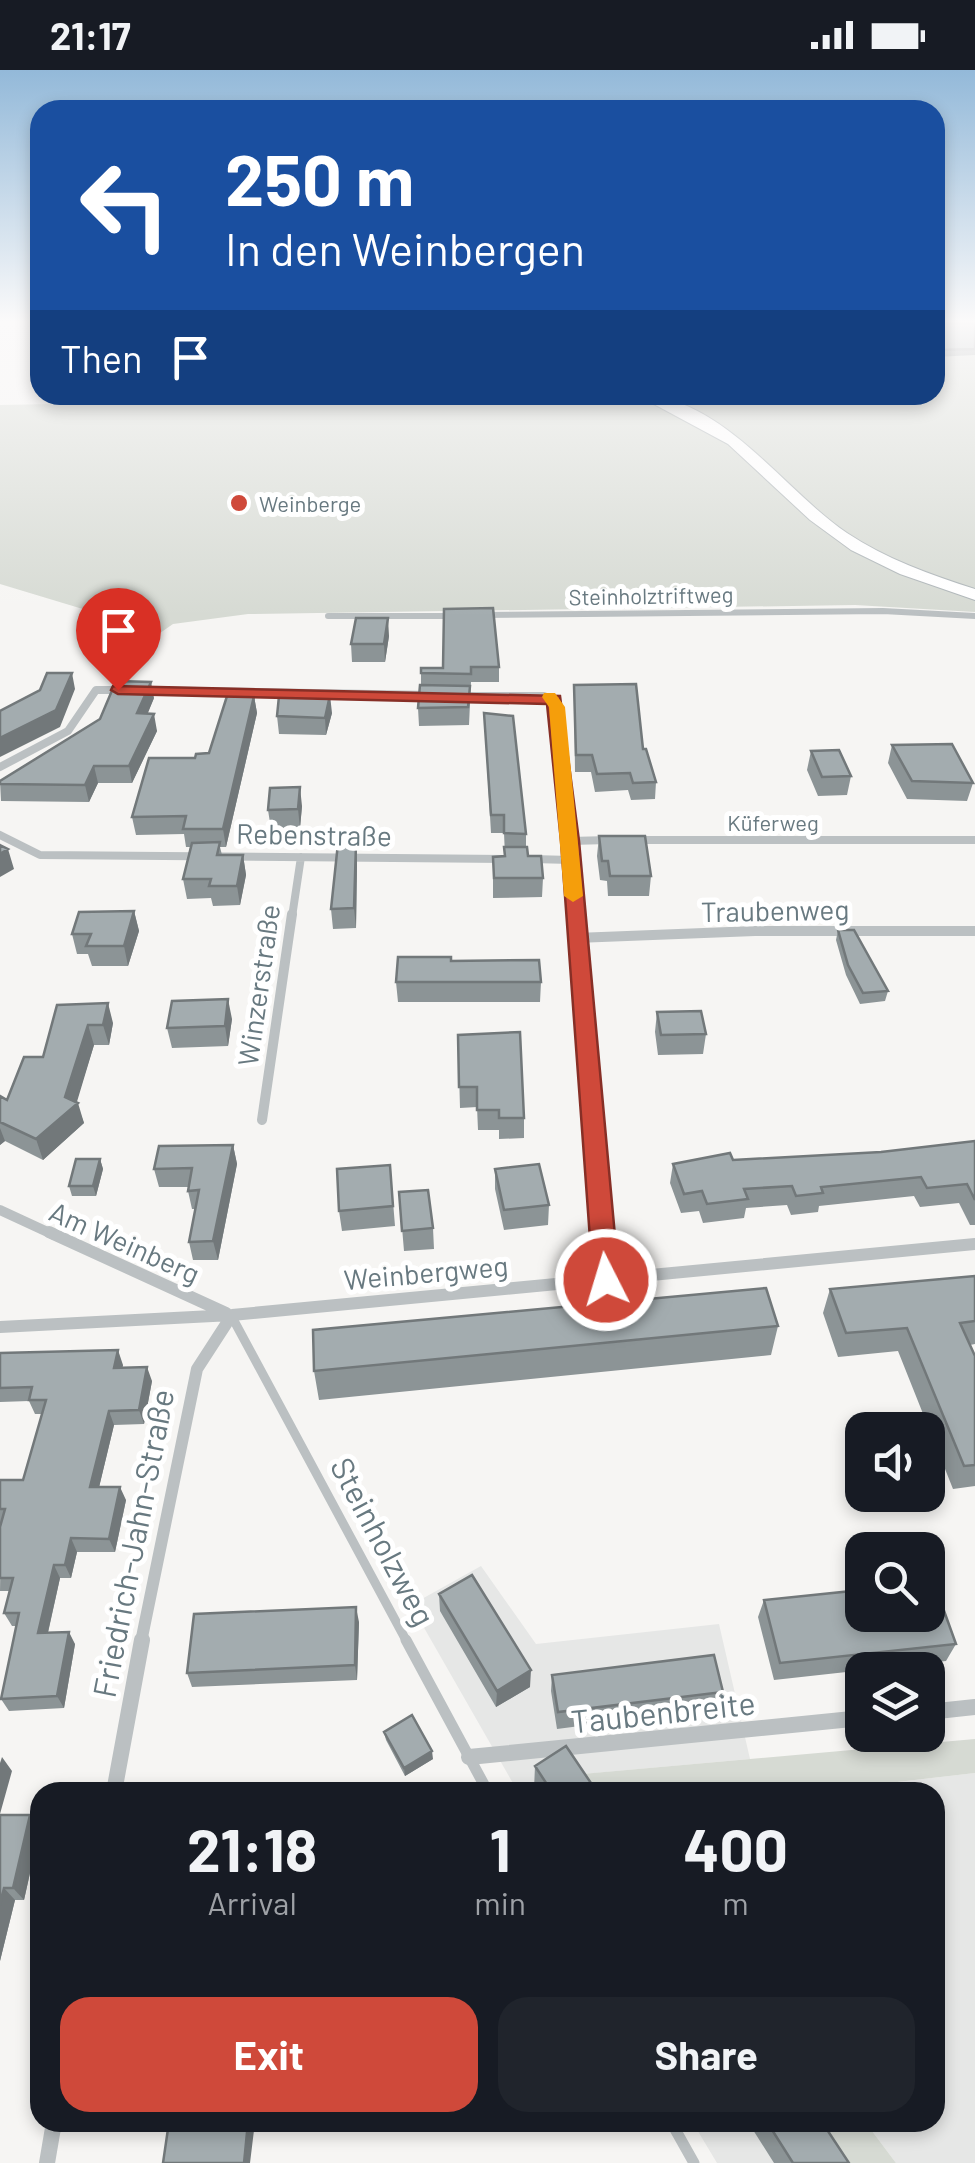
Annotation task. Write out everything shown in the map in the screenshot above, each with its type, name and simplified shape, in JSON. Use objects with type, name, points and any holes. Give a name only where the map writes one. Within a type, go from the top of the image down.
[{"type":"main road","points":[[699,421],[738,444],[843,538],[905,569],[975,594]]},
{"type":"street","name":"Steinholztriftweg","points":[[478,615],[884,611],[975,616]]},
{"type":"street","points":[[328,616],[460,616]]},
{"type":"street","points":[[0,767],[68,731],[96,690],[550,697],[556,703],[572,860],[606,1280]]},
{"type":"street","name":"Rebenstraße","points":[[0,835],[40,855],[572,860]]},
{"type":"street","name":"Küferweg","points":[[570,841],[975,840]]},
{"type":"street","name":"Winzerstraße","points":[[262,1120],[302,857]]},
{"type":"street","name":"Traubenweg","points":[[576,938],[755,931],[975,931]]},
{"type":"street","name":"Am Weinberg","points":[[0,1210],[232,1315]]},
{"type":"street","name":"Weinbergweg","points":[[0,1327],[232,1315],[975,1244]]},
{"type":"street","name":"Friedrich-Jahn-Straße","points":[[116,1782],[164,1517],[197,1369],[232,1315]]},
{"type":"street","points":[[945,1710],[975,1707]]},
{"type":"street","name":"Taubenbreite","points":[[469,1757],[845,1720]]},
{"type":"street","points":[[47,2163],[52,2132]]},
{"type":"lane","name":"Steinholzweg","points":[[232,1315],[483,1782]]},
{"type":"lane","points":[[677,2132],[694,2163]]},
{"type":"shaded area","points":[[0,421],[975,421],[975,612],[855,605],[248,614],[173,624],[140,647],[92,647],[96,613],[0,584]]},
{"type":"shaded area","points":[[481,1566],[536,1644],[719,1624],[750,1759],[583,1774],[588,1782],[512,1782],[411,1605]]},
{"type":"shaded area","points":[[975,1739],[975,1773],[897,1782],[587,1782],[582,1774],[845,1751],[945,1752],[945,1742]]},
{"type":"shaded area","points":[[975,1773],[975,2163],[896,2163],[873,2132],[945,2132],[945,1782],[897,1782]]},
{"type":"shaded area","points":[[698,2132],[818,2132],[839,2163],[717,2163]]},
{"type":"shaded area","points":[[818,2132],[873,2132],[896,2163],[839,2163]]},
{"type":"building","points":[[493,608],[499,667],[471,667],[471,674],[421,673],[421,668],[443,668],[444,609]]},
{"type":"building","points":[[356,618],[388,618],[384,644],[351,644]]},
{"type":"building","points":[[47,673],[72,673],[56,710],[0,738],[0,711],[40,690]]},
{"type":"building","points":[[116,681],[151,682],[137,713],[154,714],[129,766],[94,766],[85,785],[0,784],[100,719]]},
{"type":"building","points":[[636,684],[643,749],[656,782],[633,783],[630,773],[597,774],[592,755],[576,755],[574,685]]},
{"type":"building","points":[[420,685],[470,686],[468,707],[418,708]]},
{"type":"building","points":[[330,695],[325,718],[277,716],[279,696]]},
{"type":"building","points":[[227,696],[254,696],[223,829],[183,829],[186,816],[132,817],[149,758],[195,758],[196,754],[209,753]]},
{"type":"building","points":[[484,713],[513,716],[526,834],[504,833],[504,815],[491,815]]},
{"type":"building","points":[[952,744],[973,783],[912,781],[892,745]]},
{"type":"building","points":[[839,750],[851,776],[822,777],[811,751]]},
{"type":"building","points":[[300,787],[298,809],[268,810],[270,788]]},
{"type":"building","points":[[599,836],[645,836],[651,876],[610,876],[608,861],[602,861]]},
{"type":"building","points":[[220,842],[217,855],[243,855],[237,886],[209,886],[211,879],[183,879],[192,843]]},
{"type":"building","points":[[338,843],[356,844],[354,908],[331,909]]},
{"type":"building","points":[[504,847],[527,847],[528,856],[541,856],[543,878],[494,878],[493,857],[505,856]]},
{"type":"building","points":[[134,911],[124,946],[86,946],[91,934],[72,934],[79,912]]},
{"type":"building","points":[[838,930],[854,930],[888,991],[863,993],[848,965]]},
{"type":"building","points":[[398,957],[539,960],[541,982],[396,982]]},
{"type":"building","points":[[228,999],[225,1026],[167,1028],[172,1001]]},
{"type":"building","points":[[108,1003],[103,1025],[88,1025],[65,1097],[78,1103],[36,1139],[0,1122],[0,1096],[7,1100],[24,1057],[43,1057],[57,1005]]},
{"type":"building","points":[[701,1011],[706,1034],[661,1035],[657,1012]]},
{"type":"building","points":[[520,1032],[524,1118],[499,1118],[499,1110],[477,1110],[477,1087],[459,1087],[458,1035]]},
{"type":"building","points":[[975,1141],[975,1200],[967,1184],[927,1188],[921,1177],[821,1187],[823,1193],[796,1196],[792,1186],[744,1189],[748,1199],[707,1204],[702,1191],[684,1194],[673,1164],[730,1153],[733,1160],[881,1152]]},
{"type":"building","points":[[233,1145],[213,1241],[189,1242],[199,1190],[188,1191],[192,1168],[154,1169],[159,1146]]},
{"type":"building","points":[[76,1159],[100,1159],[93,1186],[69,1186]]},
{"type":"building","points":[[539,1164],[549,1205],[504,1210],[495,1169]]},
{"type":"building","points":[[390,1165],[393,1206],[339,1211],[337,1169]]},
{"type":"building","points":[[428,1190],[433,1228],[402,1231],[399,1192]]},
{"type":"building","points":[[975,1276],[975,1321],[960,1323],[975,1356],[975,1465],[964,1466],[945,1412],[942,1412],[907,1328],[846,1333],[830,1289]]},
{"type":"building","points":[[766,1288],[778,1326],[314,1371],[313,1330]]},
{"type":"building","points":[[118,1350],[114,1368],[147,1367],[139,1410],[109,1411],[90,1487],[120,1487],[109,1539],[71,1538],[65,1565],[54,1565],[38,1633],[69,1632],[57,1696],[1,1699],[19,1613],[4,1613],[13,1578],[0,1578],[0,1527],[5,1509],[0,1509],[0,1480],[23,1480],[46,1400],[29,1400],[32,1387],[0,1388],[0,1353]]},
{"type":"building","points":[[472,1575],[531,1670],[497,1691],[439,1594]]},
{"type":"building","points":[[845,1592],[845,1632],[945,1632],[945,1614],[956,1644],[845,1652],[845,1656],[780,1663],[764,1600]]},
{"type":"building","points":[[356,1607],[355,1665],[187,1673],[194,1614]]},
{"type":"building","points":[[714,1655],[723,1692],[558,1712],[552,1675]]},
{"type":"building","points":[[412,1715],[432,1751],[404,1768],[384,1732]]},
{"type":"building","points":[[566,1746],[590,1782],[545,1782],[535,1766]]},
{"type":"building","points":[[0,1815],[30,1815],[13,1888],[4,1888],[0,1905]]},
{"type":"building","points":[[168,2132],[247,2132],[244,2163],[163,2163]]},
{"type":"building","points":[[773,2132],[829,2132],[849,2163],[793,2163]]},
{"type":"slow traffic","points":[[550,697],[557,707],[573,896]]},
{"type":"place","name":"Weinberge","points":[[239,503]]},
{"type":"route","points":[[118,690],[554,699],[570,841],[606,1280]]}]
